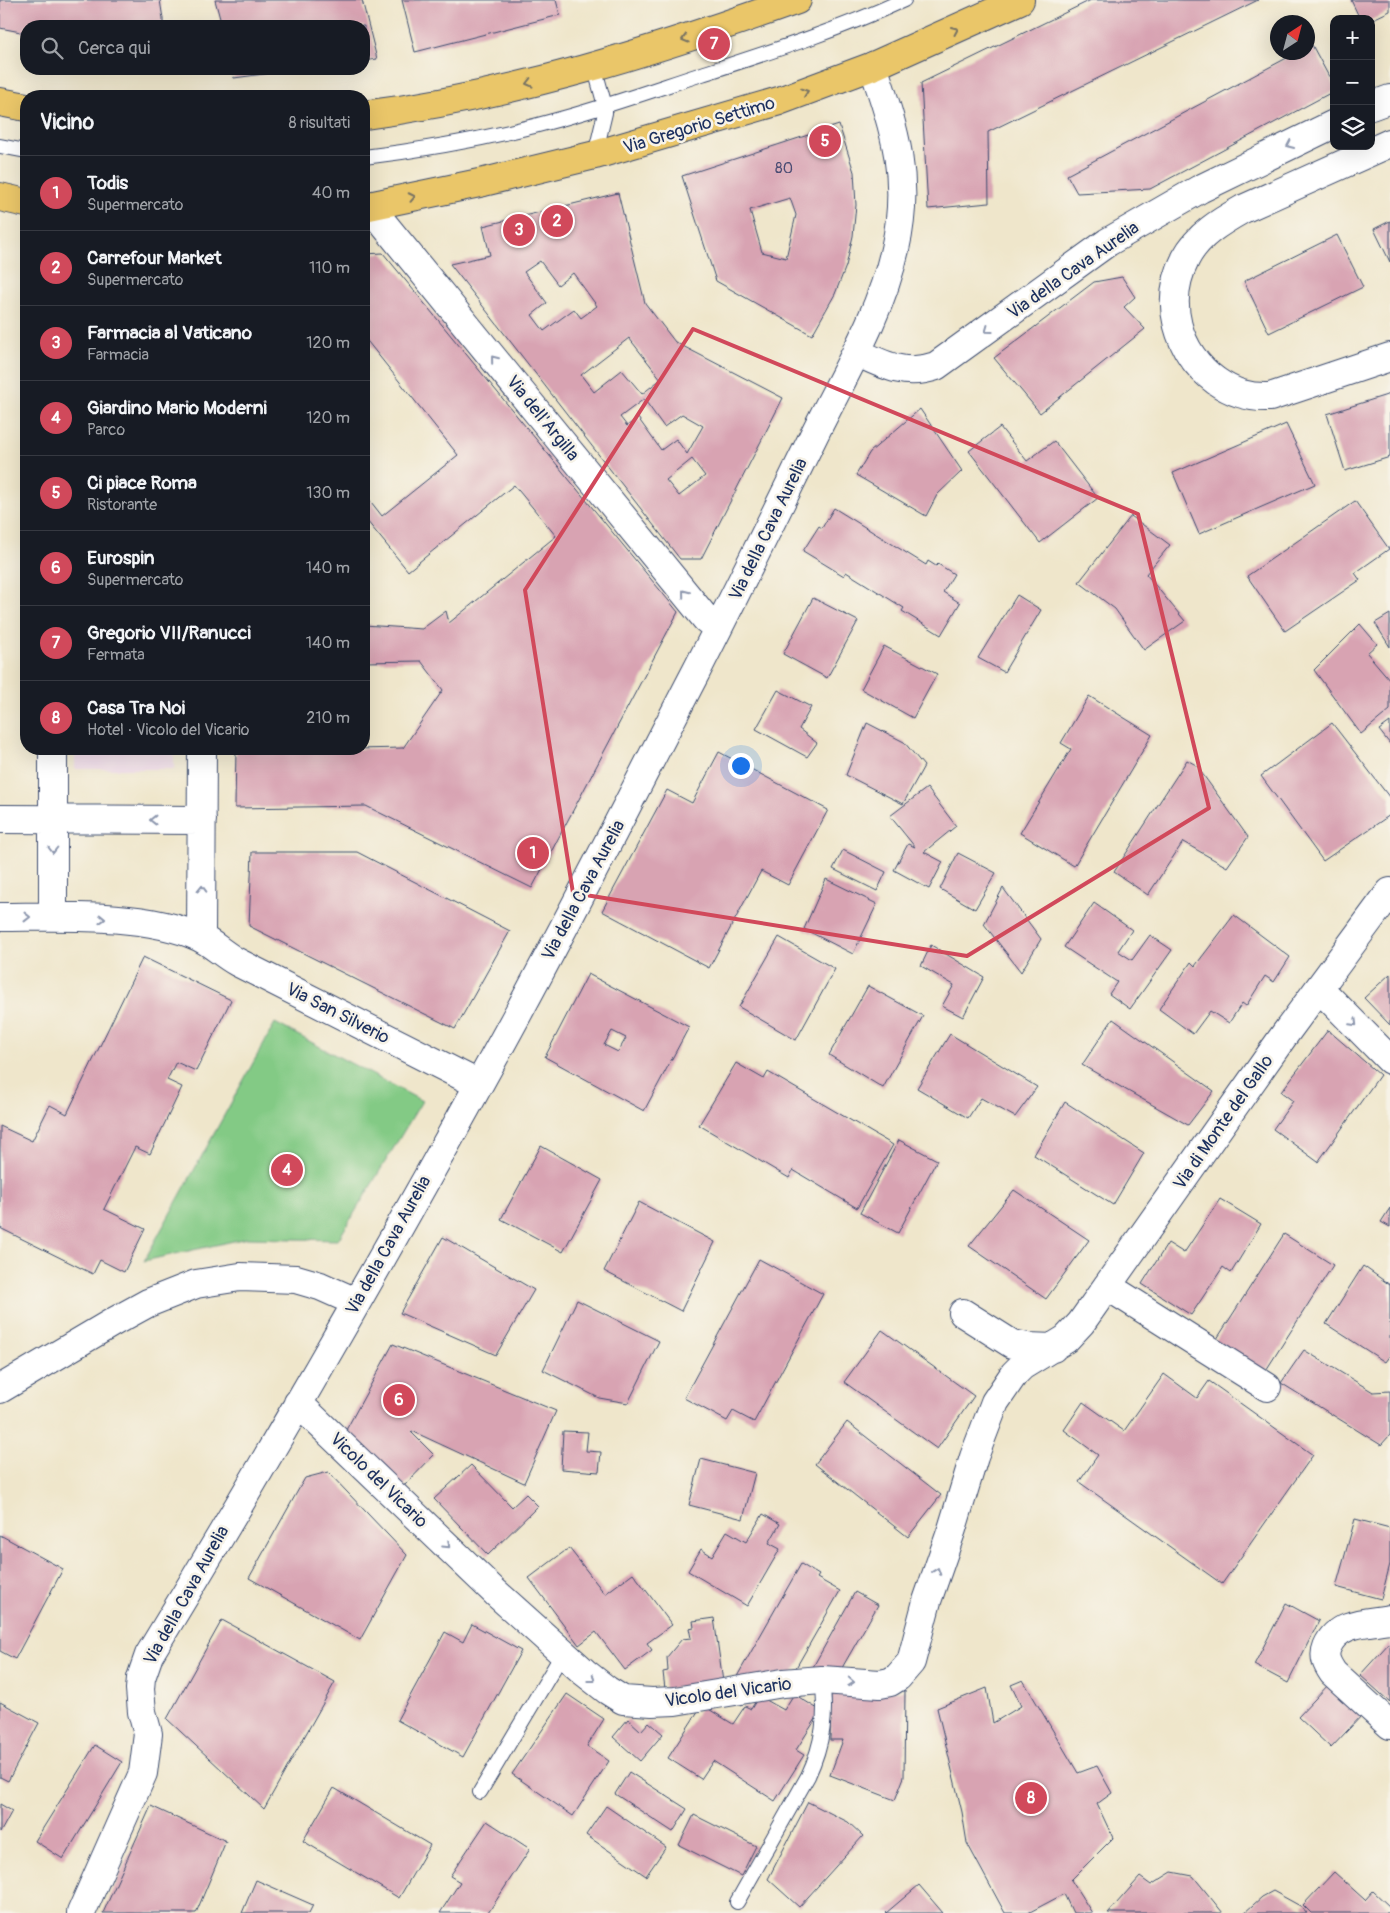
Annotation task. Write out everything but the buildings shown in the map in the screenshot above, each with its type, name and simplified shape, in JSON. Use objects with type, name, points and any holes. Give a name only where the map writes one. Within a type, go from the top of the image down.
[{"type":"main road","points":[[370,114],[503,90],[594,66],[696,36],[798,0]]},
{"type":"main road","name":"Via Gregorio Settimo","points":[[370,205],[484,182],[595,156],[779,101],[873,66],[1020,0]]},
{"type":"main road","points":[[0,102],[20,106]]},
{"type":"main road","points":[[0,197],[20,202]]},
{"type":"street","points":[[856,352],[870,324],[890,268],[896,247],[903,202],[902,173],[897,145],[873,66]]},
{"type":"street","points":[[1374,105],[1390,99]]},
{"type":"street","name":"Via della Cava Aurelia","points":[[81,1913],[143,1773],[148,1734],[142,1712],[140,1689],[141,1678],[149,1655],[356,1302],[568,920],[718,628],[856,352],[893,369],[920,371],[945,362],[1108,242],[1200,189],[1330,126]]},
{"type":"street","points":[[1390,143],[1243,209],[1222,221],[1203,235],[1188,254],[1177,278],[1175,290],[1175,306],[1181,338],[1196,363],[1226,387],[1244,395],[1256,398],[1270,397],[1390,357]]},
{"type":"street","name":"Via dell'Argilla","points":[[370,210],[706,619],[718,628]]},
{"type":"street","points":[[53,755],[53,917]]},
{"type":"street","points":[[201,938],[202,755]]},
{"type":"street","points":[[0,819],[202,820]]},
{"type":"street","name":"Via di Monte del Gallo","points":[[1053,1348],[1074,1332],[1285,1034],[1390,892]]},
{"type":"street","name":"Via San Silverio","points":[[0,917],[53,917],[136,922],[176,930],[201,938],[238,962],[478,1084]]},
{"type":"street","points":[[1320,989],[1390,1060]]},
{"type":"street","points":[[0,1389],[148,1303],[196,1284],[240,1277],[296,1280],[320,1286],[356,1302]]},
{"type":"street","points":[[1107,1286],[1267,1387]]},
{"type":"street","points":[[963,1313],[1012,1344],[1053,1348]]},
{"type":"street","name":"Vicolo del Vicario","points":[[298,1403],[496,1592],[563,1654],[607,1690],[623,1700],[676,1701],[783,1683],[822,1680],[880,1684],[890,1682],[905,1671],[911,1662],[926,1602],[989,1412],[1014,1374],[1033,1358],[1053,1348]]},
{"type":"street","points":[[1390,1619],[1349,1625],[1342,1628],[1330,1640],[1326,1650],[1327,1664],[1333,1672],[1390,1725]]},
{"type":"lane","points":[[370,156],[399,153],[515,130],[605,106],[788,46],[871,15],[904,0]]},
{"type":"lane","points":[[594,66],[605,106],[604,123],[595,156]]},
{"type":"lane","points":[[0,146],[20,150]]},
{"type":"lane","points":[[480,1792],[563,1654]]},
{"type":"lane","points":[[737,1902],[816,1759],[822,1736],[824,1717],[825,1702],[822,1680]]},
{"type":"highlighted area","points":[[693,329],[1138,514],[1209,808],[967,956],[573,893],[525,590]]},
{"type":"shaded area","points":[[75,755],[174,755],[174,769],[75,769]]},
{"type":"green space","points":[[275,1023],[422,1101],[338,1240],[247,1238],[144,1261]]},
{"type":"place","name":"Gregorio VII/Ranucci","points":[[714,44]]},
{"type":"place","name":"Ci piace Roma","points":[[825,141]]},
{"type":"place","name":"Carrefour Market","points":[[557,221]]},
{"type":"place","name":"Farmacia al Vaticano","points":[[519,230]]},
{"type":"place","name":"Todis","points":[[533,853]]},
{"type":"place","name":"Giardino Mario Moderni","points":[[287,1170]]},
{"type":"place","name":"Eurospin","points":[[399,1400]]},
{"type":"place","name":"Casa Tra Noi","points":[[1031,1798]]}]
